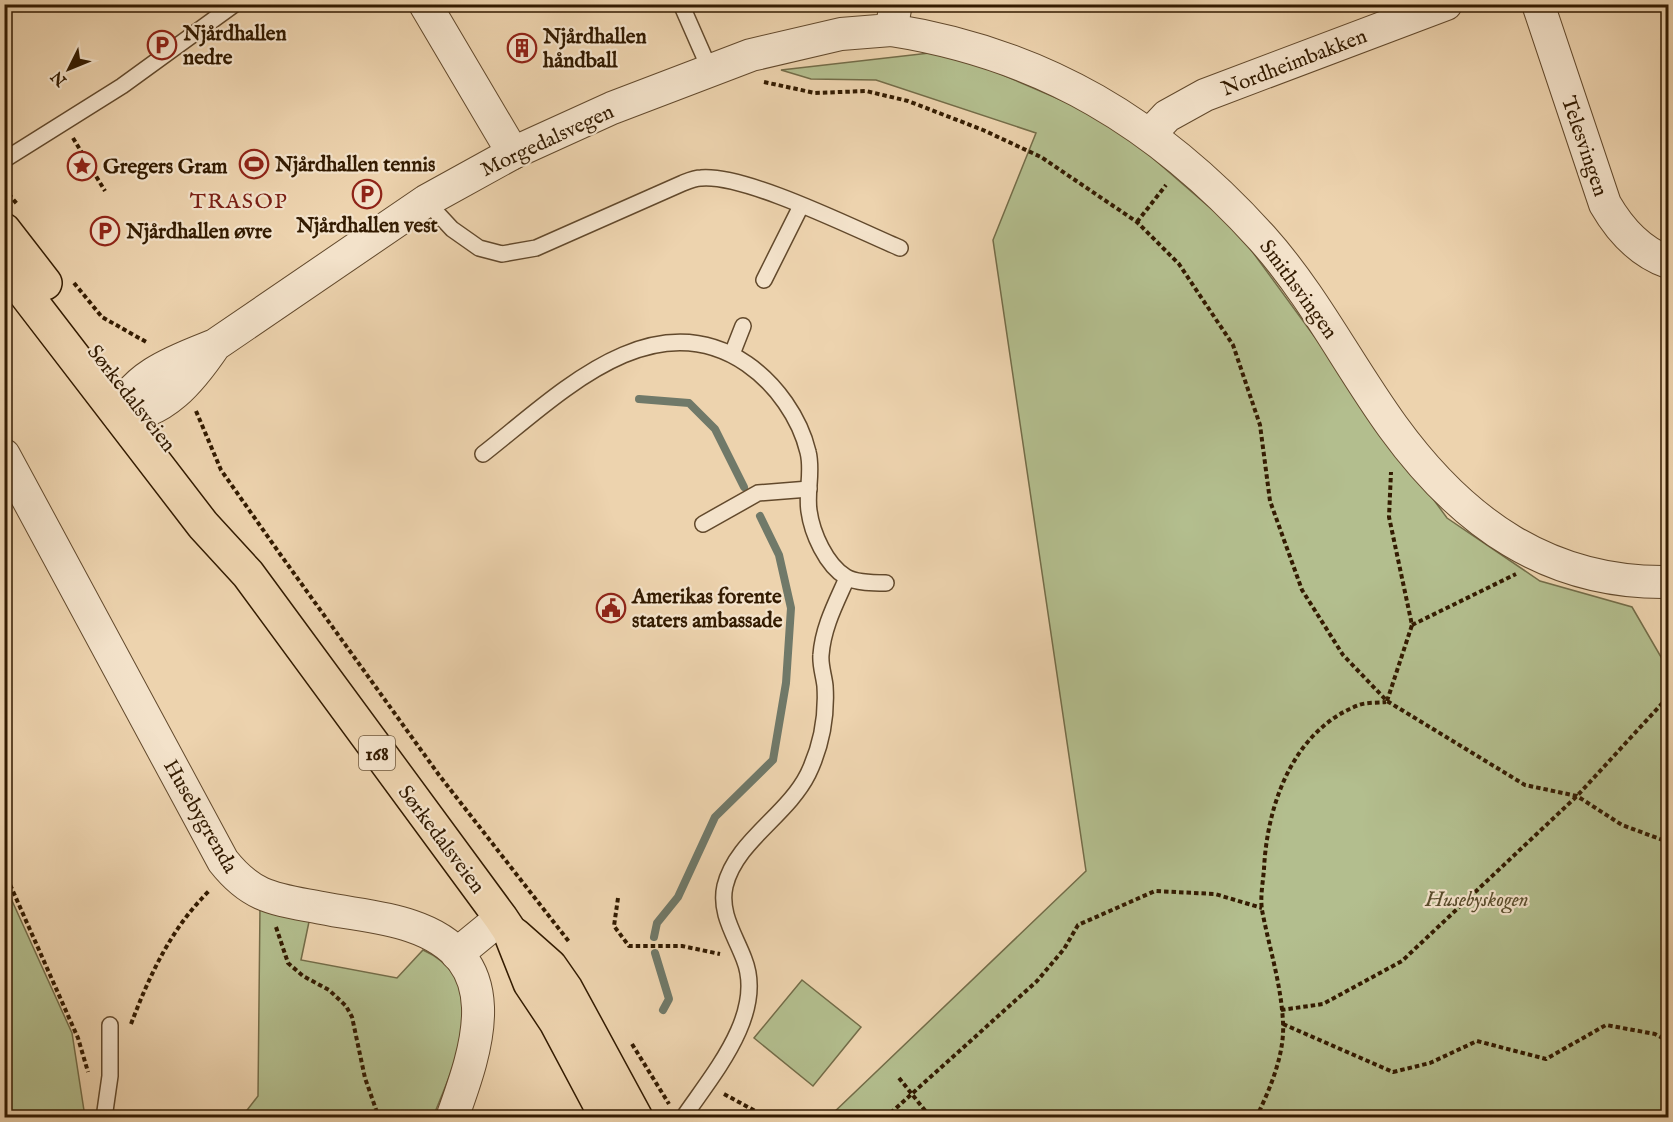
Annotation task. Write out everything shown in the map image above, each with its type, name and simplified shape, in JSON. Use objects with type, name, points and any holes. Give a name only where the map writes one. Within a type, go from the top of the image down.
[{"type":"main road","name":"Sørkedalsveien","points":[[4,230],[131,407],[203,525],[248,574],[384,763],[505,924],[550,966],[566,989],[636,1118]]},
{"type":"main road","name":"Sørkedalsveien","points":[[4,266],[131,407]]},
{"type":"main road","name":"Sørkedalsveien","points":[[505,924],[530,983],[556,1022],[607,1118]]},
{"type":"street","points":[[425,4],[513,153]]},
{"type":"street","name":"Nordheimbakken","points":[[1150,134],[1167,116],[1204,95],[1446,4]]},
{"type":"street","name":"Telesvingen","points":[[1538,4],[1590,166],[1605,204],[1614,219],[1638,244],[1668,262]]},
{"type":"street","name":"Morgedalsvegen","points":[[131,407],[180,388],[198,370],[215,345],[426,201],[513,153],[612,108],[710,70],[800,42],[841,34],[893,17]]},
{"type":"street","name":"Smithsvingen","points":[[893,17],[1020,63],[1119,113],[1150,134],[1181,160],[1244,218],[1296,279],[1392,426],[1418,460],[1472,514],[1510,541],[1544,560],[1593,575],[1636,583],[1668,582]]},
{"type":"street","name":"Husebygrenda","points":[[4,455],[223,861],[232,872],[252,890],[267,896],[410,925],[440,938],[457,954],[471,974],[480,1019],[471,1065],[452,1118]]},
{"type":"street","points":[[457,954],[505,924]]},
{"type":"lane","points":[[4,160],[122,86],[235,4]]},
{"type":"lane","points":[[681,4],[710,70]]},
{"type":"lane","points":[[426,201],[452,229],[479,248],[502,254],[536,248],[683,183],[700,178],[745,185],[900,248]]},
{"type":"lane","points":[[764,280],[801,206]]},
{"type":"lane","points":[[732,354],[743,326]]},
{"type":"lane","points":[[483,454],[580,379],[631,351],[665,342],[692,341],[732,354],[757,371],[777,393],[797,421],[808,454],[809,511],[819,542],[833,564],[847,578],[886,583]]},
{"type":"lane","points":[[703,524],[758,492],[809,489]]},
{"type":"lane","points":[[677,1113],[705,1084],[737,1036],[750,991],[744,959],[727,919],[725,888],[735,861],[786,808],[809,772],[826,724],[820,659],[823,636],[847,578]]},
{"type":"lane","points":[[104,1118],[110,1076],[110,1025]]},
{"type":"path","points":[[762,81],[815,93],[866,92],[908,101],[983,130],[1041,158],[1137,222],[1179,264],[1233,345],[1260,425],[1270,501],[1302,590],[1343,655],[1387,702],[1525,785],[1577,796],[1623,825],[1668,842]]},
{"type":"path","points":[[78,146],[105,191]]},
{"type":"path","points":[[1137,222],[1158,198],[1181,160]]},
{"type":"path","points":[[97,312],[138,335],[154,351]]},
{"type":"path","points":[[191,404],[221,470],[280,554],[439,775],[573,947]]},
{"type":"path","points":[[1387,702],[1412,625],[1389,517],[1392,426]]},
{"type":"path","points":[[1412,625],[1544,560]]},
{"type":"path","points":[[1281,1010],[1323,1004],[1402,961],[1577,796],[1668,697]]},
{"type":"path","points":[[1256,1118],[1275,1073],[1283,1024],[1269,936],[1262,908],[1265,845],[1277,793],[1298,754],[1325,725],[1360,705],[1387,702]]},
{"type":"path","points":[[4,871],[78,1038],[89,1076]]},
{"type":"path","points":[[127,1034],[147,983],[182,920],[219,881],[232,872]]},
{"type":"path","points":[[885,1118],[1037,981],[1064,949],[1078,925],[1155,891],[1215,894],[1262,908]]},
{"type":"path","points":[[267,896],[288,963],[303,976],[338,997],[352,1017],[365,1078],[379,1118]]},
{"type":"path","points":[[618,898],[614,926],[629,946],[682,946],[744,959]]},
{"type":"path","points":[[1283,1024],[1393,1072],[1430,1064],[1477,1041],[1546,1059],[1606,1025],[1655,1034],[1668,1041]]},
{"type":"path","points":[[630,1041],[677,1113]]},
{"type":"path","points":[[899,1078],[932,1118]]},
{"type":"path","points":[[705,1084],[768,1118]]},
{"type":"green space","name":"Husebyskogen","points":[[947,51],[1110,121],[1238,232],[1447,518],[1540,581],[1632,607],[1668,669],[1668,1117],[829,1117],[1086,871],[993,240],[1036,133],[876,80],[811,79],[781,70]]},
{"type":"green space","points":[[4,883],[72,1033],[85,1117],[5,1117]]},
{"type":"green space","points":[[260,906],[310,917],[301,960],[397,978],[423,950],[445,964],[458,982],[463,1003],[463,1026],[458,1050],[433,1117],[241,1118],[258,1096]]},
{"type":"green space","points":[[802,980],[861,1027],[813,1086],[754,1038]]},
{"type":"waterway","points":[[639,399],[689,403],[715,429],[744,487]]},
{"type":"waterway","points":[[654,937],[657,923],[678,897],[715,817],[773,760],[786,683],[791,608],[779,555],[760,516]]},
{"type":"waterway","points":[[655,953],[669,999],[663,1010]]},
{"type":"place","name":"Njårdhallen nedre","points":[[162,45]]},
{"type":"place","name":"Njårdhallen håndball","points":[[522,48]]},
{"type":"place","name":"Njårdhallen tennis","points":[[254,164]]},
{"type":"place","name":"Gregers Gram","points":[[82,166]]},
{"type":"place","name":"Njårdhallen vest","points":[[367,194]]},
{"type":"place","name":"Njårdhallen øvre","points":[[105,231]]},
{"type":"place","name":"Amerikas forente staters ambassade","points":[[611,608]]},
{"type":"district","name":"TRASOP","points":[[239,200]]}]
